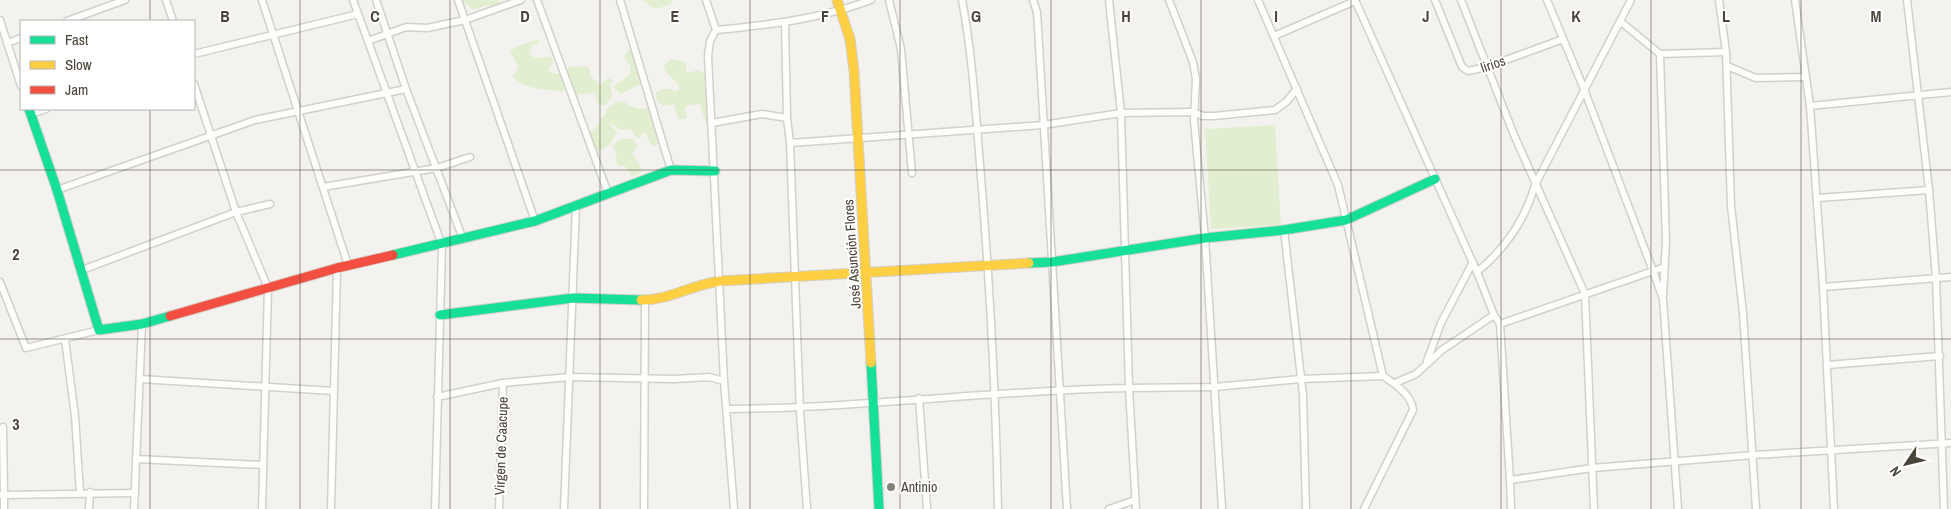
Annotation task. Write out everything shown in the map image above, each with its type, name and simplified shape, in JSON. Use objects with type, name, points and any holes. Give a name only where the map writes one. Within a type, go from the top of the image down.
[{"type":"street","points":[[70,20],[124,0]]},
{"type":"street","points":[[166,0],[173,20]]},
{"type":"street","points":[[262,0],[348,266]]},
{"type":"street","points":[[352,0],[442,245],[435,509]]},
{"type":"street","points":[[376,0],[389,33],[406,89],[463,239]]},
{"type":"street","points":[[458,0],[535,222]]},
{"type":"street","points":[[368,41],[406,26],[427,28],[465,20],[521,0]]},
{"type":"street","points":[[537,0],[608,194]]},
{"type":"street","points":[[620,0],[671,170]]},
{"type":"street","points":[[706,0],[716,30],[710,41],[708,56],[724,381],[728,409],[734,509]]},
{"type":"street","name":"José Asunción Flores","points":[[838,0],[850,39],[854,71],[880,509]]},
{"type":"street","points":[[716,30],[785,23],[842,11],[871,0]]},
{"type":"street","points":[[889,0],[901,50],[912,173]]},
{"type":"street","points":[[962,0],[969,38],[988,266],[996,394],[998,509]]},
{"type":"street","points":[[1041,0],[1034,1],[1037,12],[1067,509]]},
{"type":"street","points":[[1109,0],[1121,113],[1129,388],[1136,509]]},
{"type":"street","points":[[1169,0],[1193,62],[1197,94],[1193,112],[1205,238],[1222,509]]},
{"type":"street","points":[[1258,0],[1338,185],[1383,376]]},
{"type":"street","name":"lirios","points":[[1435,0],[1462,67],[1468,71],[1487,67],[1563,39]]},
{"type":"street","points":[[1461,0],[1535,185],[1585,294],[1594,509]]},
{"type":"street","points":[[1547,0],[1584,89],[1663,299]]},
{"type":"street","points":[[1477,272],[1497,255],[1527,207],[1535,185],[1631,0]]},
{"type":"street","points":[[1719,0],[1726,52],[1731,206],[1743,313],[1754,454],[1756,509]]},
{"type":"street","points":[[1795,0],[1810,106],[1818,198],[1834,509]]},
{"type":"street","points":[[1907,0],[1929,190],[1936,278],[1944,509]]},
{"type":"street","points":[[1274,36],[1355,1],[1473,262],[1494,315],[1500,324],[1511,509]]},
{"type":"street","points":[[195,54],[358,14]]},
{"type":"street","points":[[0,20],[20,83]]},
{"type":"street","points":[[1621,22],[1660,54],[1726,52]]},
{"type":"street","points":[[785,23],[786,118],[790,143],[800,408],[807,509]]},
{"type":"street","points":[[7,43],[20,38]]},
{"type":"street","points":[[1660,54],[1665,267],[1663,299],[1678,509]]},
{"type":"street","points":[[1727,66],[1756,78],[1806,77]]},
{"type":"street","points":[[195,87],[209,135],[236,212],[268,288],[262,509]]},
{"type":"street","points":[[57,190],[255,120],[406,89]]},
{"type":"street","points":[[790,143],[1043,125],[1121,113],[1193,112],[1203,116],[1214,116],[1275,110],[1286,102],[1297,89]]},
{"type":"street","points":[[1810,106],[1951,92]]},
{"type":"street","points":[[30,112],[57,190],[99,330]]},
{"type":"street","points":[[712,123],[762,114],[786,118]]},
{"type":"street","points":[[322,187],[437,168],[470,158]]},
{"type":"street","points":[[0,282],[26,348],[99,330],[142,324],[337,268],[535,222],[671,170],[715,170]]},
{"type":"street","points":[[440,315],[573,298],[660,300],[699,284],[720,281],[1052,262],[1205,238],[1284,230],[1346,220],[1435,178]]},
{"type":"street","points":[[1818,198],[1929,190]]},
{"type":"street","points":[[82,270],[236,212],[270,204]]},
{"type":"street","points":[[564,509],[576,206]]},
{"type":"street","points":[[1284,230],[1301,379],[1306,509]]},
{"type":"street","points":[[1426,365],[1441,323],[1473,262]]},
{"type":"street","points":[[1500,324],[1665,267]]},
{"type":"street","points":[[331,509],[337,268]]},
{"type":"street","points":[[1823,287],[1951,277]]},
{"type":"street","points":[[644,509],[645,300]]},
{"type":"street","points":[[1395,383],[1416,374],[1442,350],[1494,315]]},
{"type":"street","points":[[134,509],[142,324]]},
{"type":"street","points":[[65,339],[75,416],[80,493]]},
{"type":"street","points":[[1827,365],[1940,356]]},
{"type":"street","points":[[728,409],[800,408],[873,401],[1061,389],[1214,388],[1301,379],[1383,376],[1395,383],[1410,400],[1413,410],[1364,509]]},
{"type":"street","points":[[437,398],[503,383],[570,377],[646,379],[709,377],[724,381]]},
{"type":"street","points":[[140,379],[265,385],[333,391]]},
{"type":"street","name":"Virgen de Caacupe","points":[[499,509],[503,383]]},
{"type":"street","points":[[919,398],[927,509]]},
{"type":"street","points":[[3,427],[2,495],[4,509]]},
{"type":"street","points":[[1510,480],[1592,468],[1754,454],[1951,443]]},
{"type":"street","points":[[136,459],[263,465]]},
{"type":"street","points":[[89,509],[90,492]]},
{"type":"street","points":[[2,495],[90,492],[135,493]]},
{"type":"street","points":[[1109,509],[1135,500]]},
{"type":"green space","points":[[460,0],[499,0],[499,2],[496,6],[487,5],[474,10]]},
{"type":"green space","points":[[643,0],[673,0],[669,5],[655,9]]},
{"type":"green space","points":[[538,39],[539,42],[532,46],[529,54],[535,58],[552,57],[553,63],[548,70],[563,77],[566,87],[562,92],[528,86],[517,81],[513,76],[519,67],[510,52],[517,47]]},
{"type":"green space","points":[[632,48],[643,83],[621,94],[613,87],[629,75],[631,67],[624,57]]},
{"type":"green space","points":[[671,59],[685,62],[687,73],[698,70],[708,76],[707,104],[709,124],[706,124],[700,104],[689,105],[684,109],[687,113],[686,119],[678,119],[674,104],[663,106],[656,99],[656,93],[661,89],[670,89],[675,92],[680,89],[665,69],[664,65]]},
{"type":"green space","points":[[584,66],[589,68],[591,77],[600,85],[609,78],[613,81],[610,85],[612,97],[604,106],[598,104],[595,93],[573,95],[566,71],[569,67]]},
{"type":"green space","points":[[623,101],[636,108],[656,109],[657,114],[653,125],[658,132],[659,143],[654,146],[650,143],[645,132],[640,136],[641,139],[635,136],[631,129],[620,130],[608,123],[617,132],[609,144],[596,151],[590,139],[590,133],[599,125],[601,117],[604,118],[607,108]]},
{"type":"green space","points":[[1275,125],[1281,225],[1211,229],[1205,129]]},
{"type":"green space","points":[[622,139],[633,139],[638,146],[632,152],[642,169],[638,175],[632,176],[625,166],[618,166],[615,159],[617,154],[612,146]]},
{"type":"traffic: fast","points":[[29,110],[57,190],[99,330],[142,324],[170,316]]},
{"type":"traffic: fast","points":[[393,255],[535,221],[671,170],[715,171]]},
{"type":"traffic: fast","points":[[1029,263],[1052,262],[1205,238],[1284,230],[1346,220],[1435,179]]},
{"type":"traffic: fast","points":[[440,315],[573,298],[641,300]]},
{"type":"traffic: fast","points":[[871,363],[879,509]]},
{"type":"traffic: slow","points":[[837,0],[850,39],[854,71],[871,363]]},
{"type":"traffic: slow","points":[[641,300],[661,298],[720,281],[1029,263]]},
{"type":"traffic: jam","points":[[170,316],[337,268],[393,255]]},
{"type":"place","name":"Antinio","points":[[891,487]]}]
